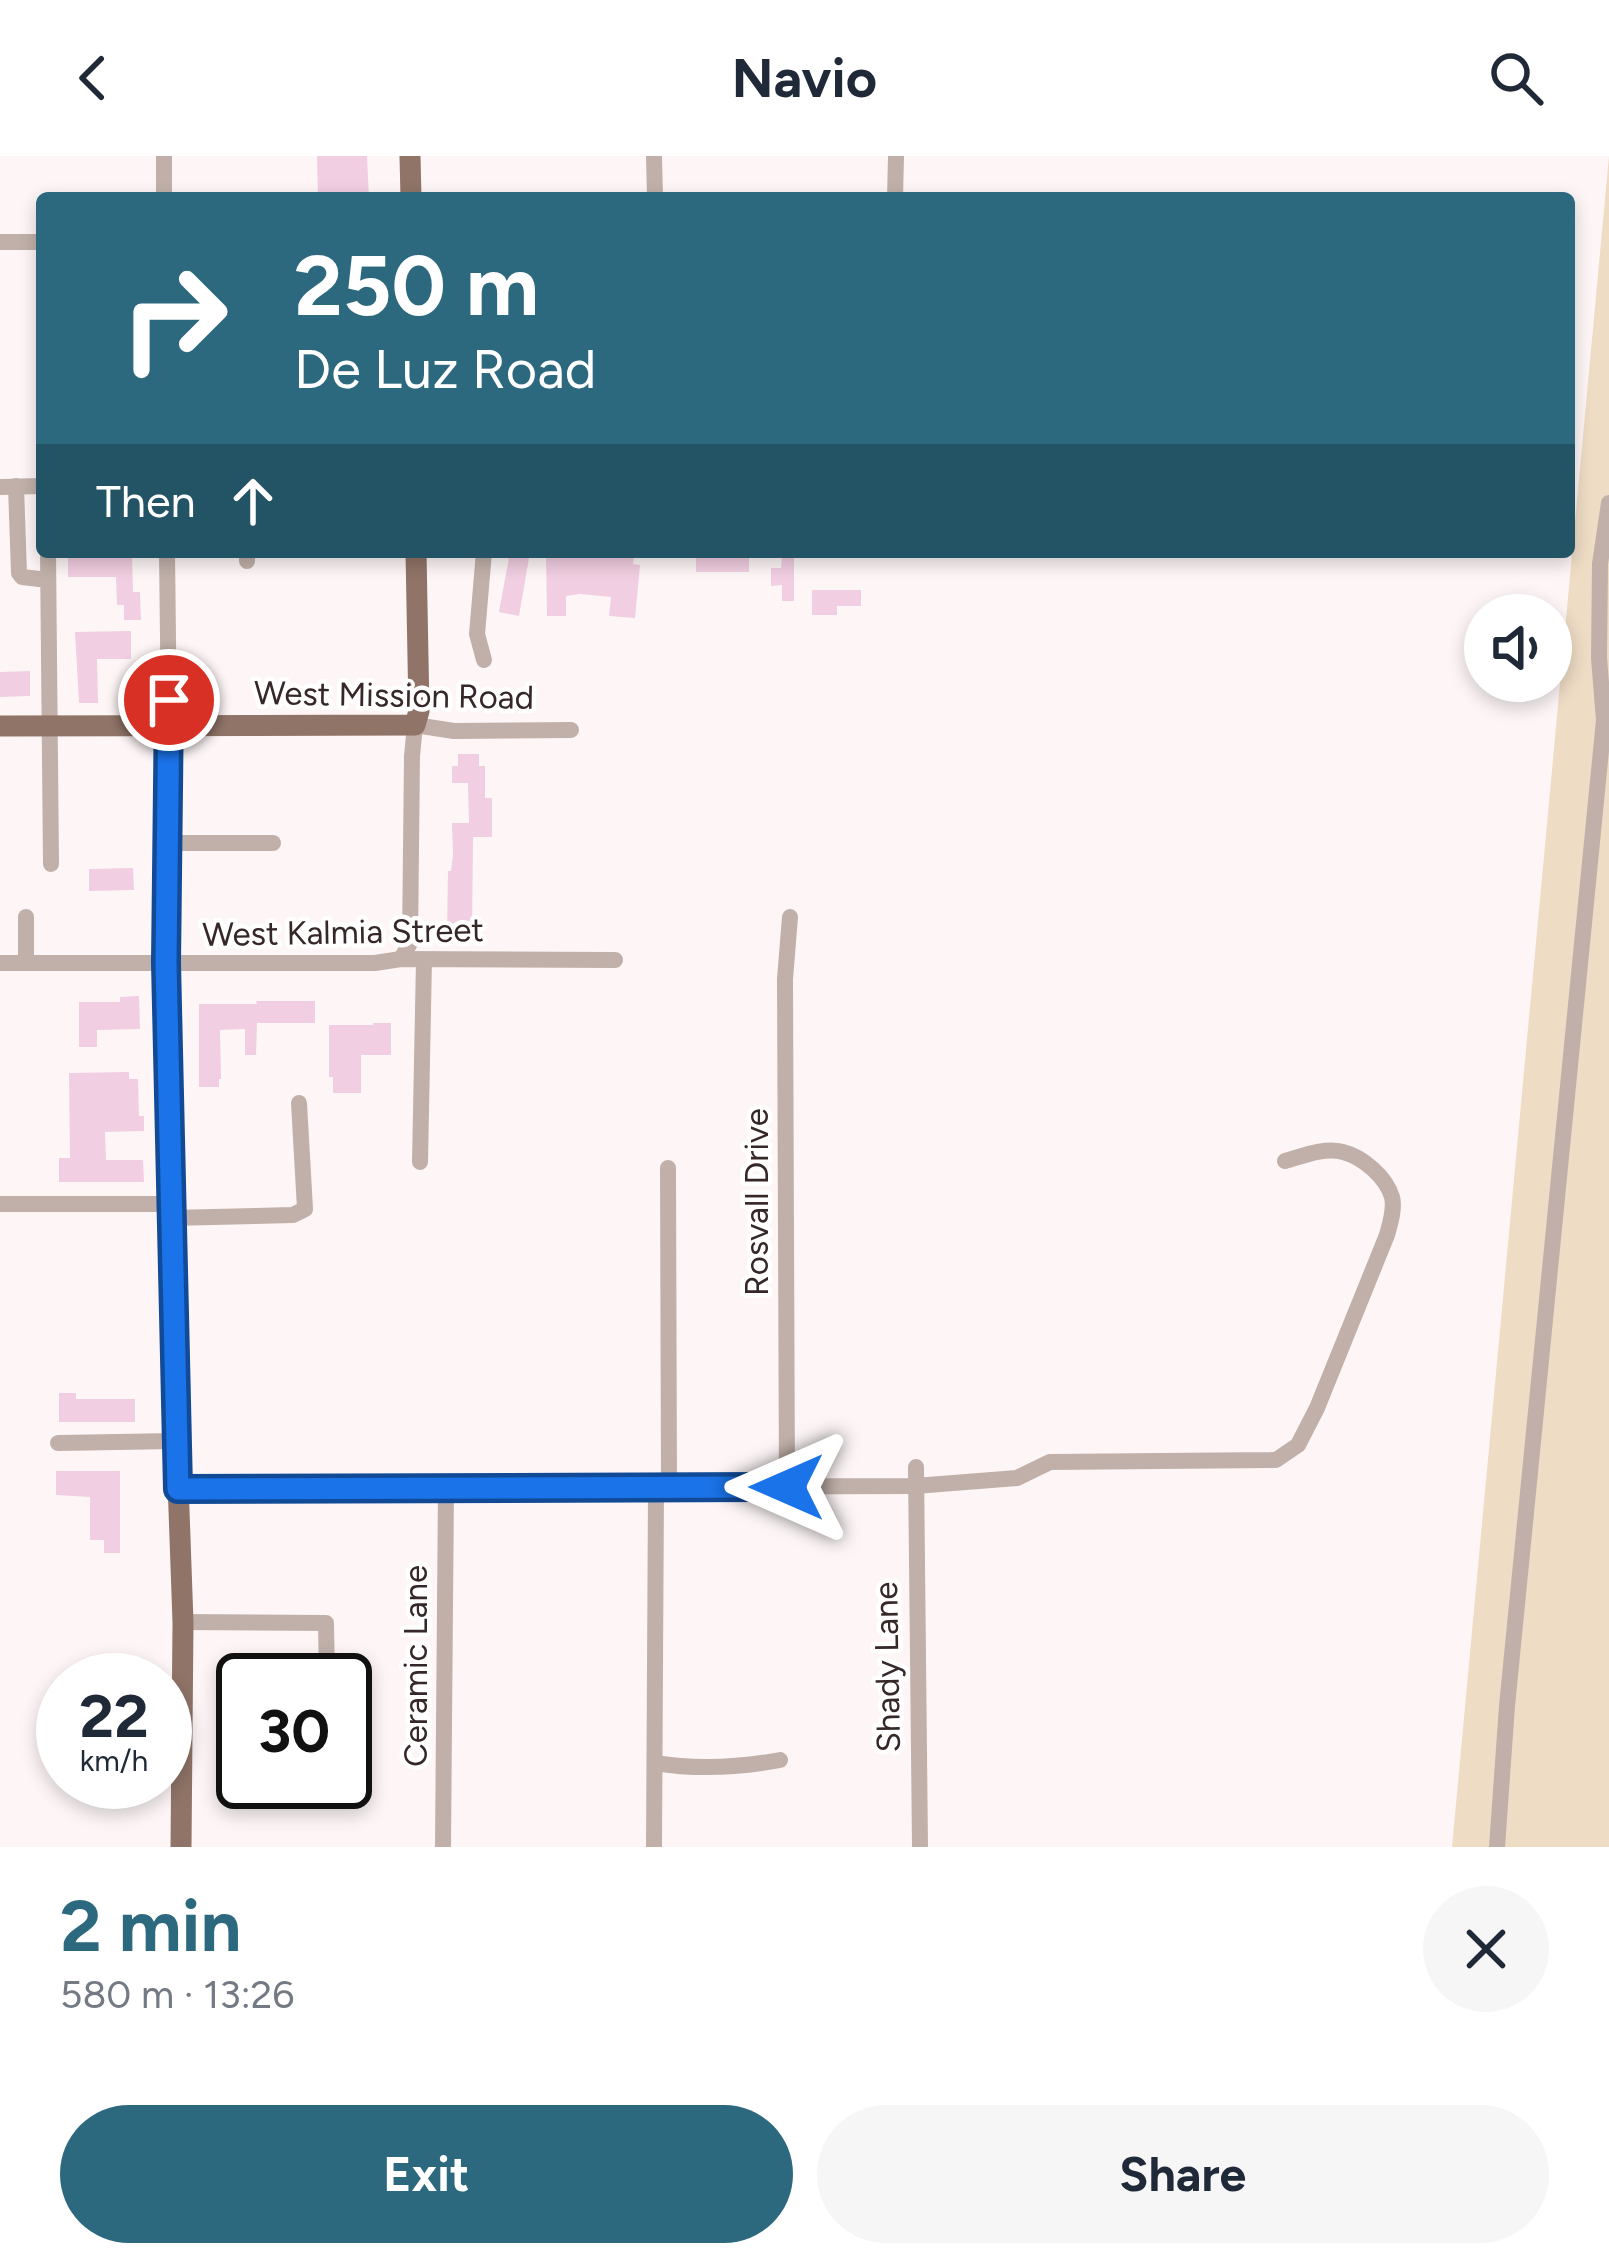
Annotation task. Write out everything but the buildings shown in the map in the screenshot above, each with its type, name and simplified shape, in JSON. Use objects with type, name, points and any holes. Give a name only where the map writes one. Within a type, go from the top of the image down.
[{"type":"main road","points":[[410,156],[411,192]]},
{"type":"main road","points":[[415,724],[419,711],[416,558]]},
{"type":"main road","name":"West Mission Road","points":[[0,726],[415,724]]},
{"type":"main road","points":[[169,725],[166,963],[183,1622],[181,1847]]},
{"type":"street","points":[[164,156],[164,192]]},
{"type":"street","points":[[654,156],[655,192]]},
{"type":"street","points":[[895,192],[896,156]]},
{"type":"street","points":[[0,242],[36,242]]},
{"type":"street","points":[[8,486],[19,573],[48,580]]},
{"type":"street","points":[[1497,1847],[1604,720],[1600,564],[1609,502]]},
{"type":"street","points":[[48,558],[51,864]]},
{"type":"street","points":[[167,558],[169,725]]},
{"type":"street","points":[[483,558],[477,634],[484,660]]},
{"type":"street","points":[[401,959],[410,943],[415,724]]},
{"type":"street","name":"West Mission Road","points":[[415,724],[454,731],[571,730]]},
{"type":"street","points":[[165,843],[273,843]]},
{"type":"street","points":[[26,917],[26,963]]},
{"type":"street","name":"Rosvall Drive","points":[[787,1487],[784,979],[790,917]]},
{"type":"street","name":"West Kalmia Street","points":[[0,963],[616,959]]},
{"type":"street","points":[[420,1162],[424,960]]},
{"type":"street","points":[[0,1204],[293,1215],[305,1209],[298,1103]]},
{"type":"street","points":[[178,1489],[787,1487],[915,1477],[1017,1478],[1050,1462],[1276,1460],[1298,1445],[1317,1408],[1393,1214],[1391,1196],[1366,1162],[1342,1151],[1320,1151],[1286,1161]]},
{"type":"street","points":[[654,1847],[668,1168]]},
{"type":"street","points":[[58,1443],[176,1441]]},
{"type":"street","name":"Shady Lane","points":[[915,1477],[920,1847]]},
{"type":"street","name":"Ceramic Lane","points":[[443,1847],[446,1486]]},
{"type":"street","points":[[183,1622],[326,1623],[327,1653]]},
{"type":"street","points":[[655,1763],[697,1769],[780,1760]]},
{"type":"shaded area","points":[[1609,156],[1609,1847],[1452,1847],[1558,702],[1572,702],[1572,594],[1568,594]]},
{"type":"route","points":[[169,700],[166,963],[178,1489],[787,1487]]}]
